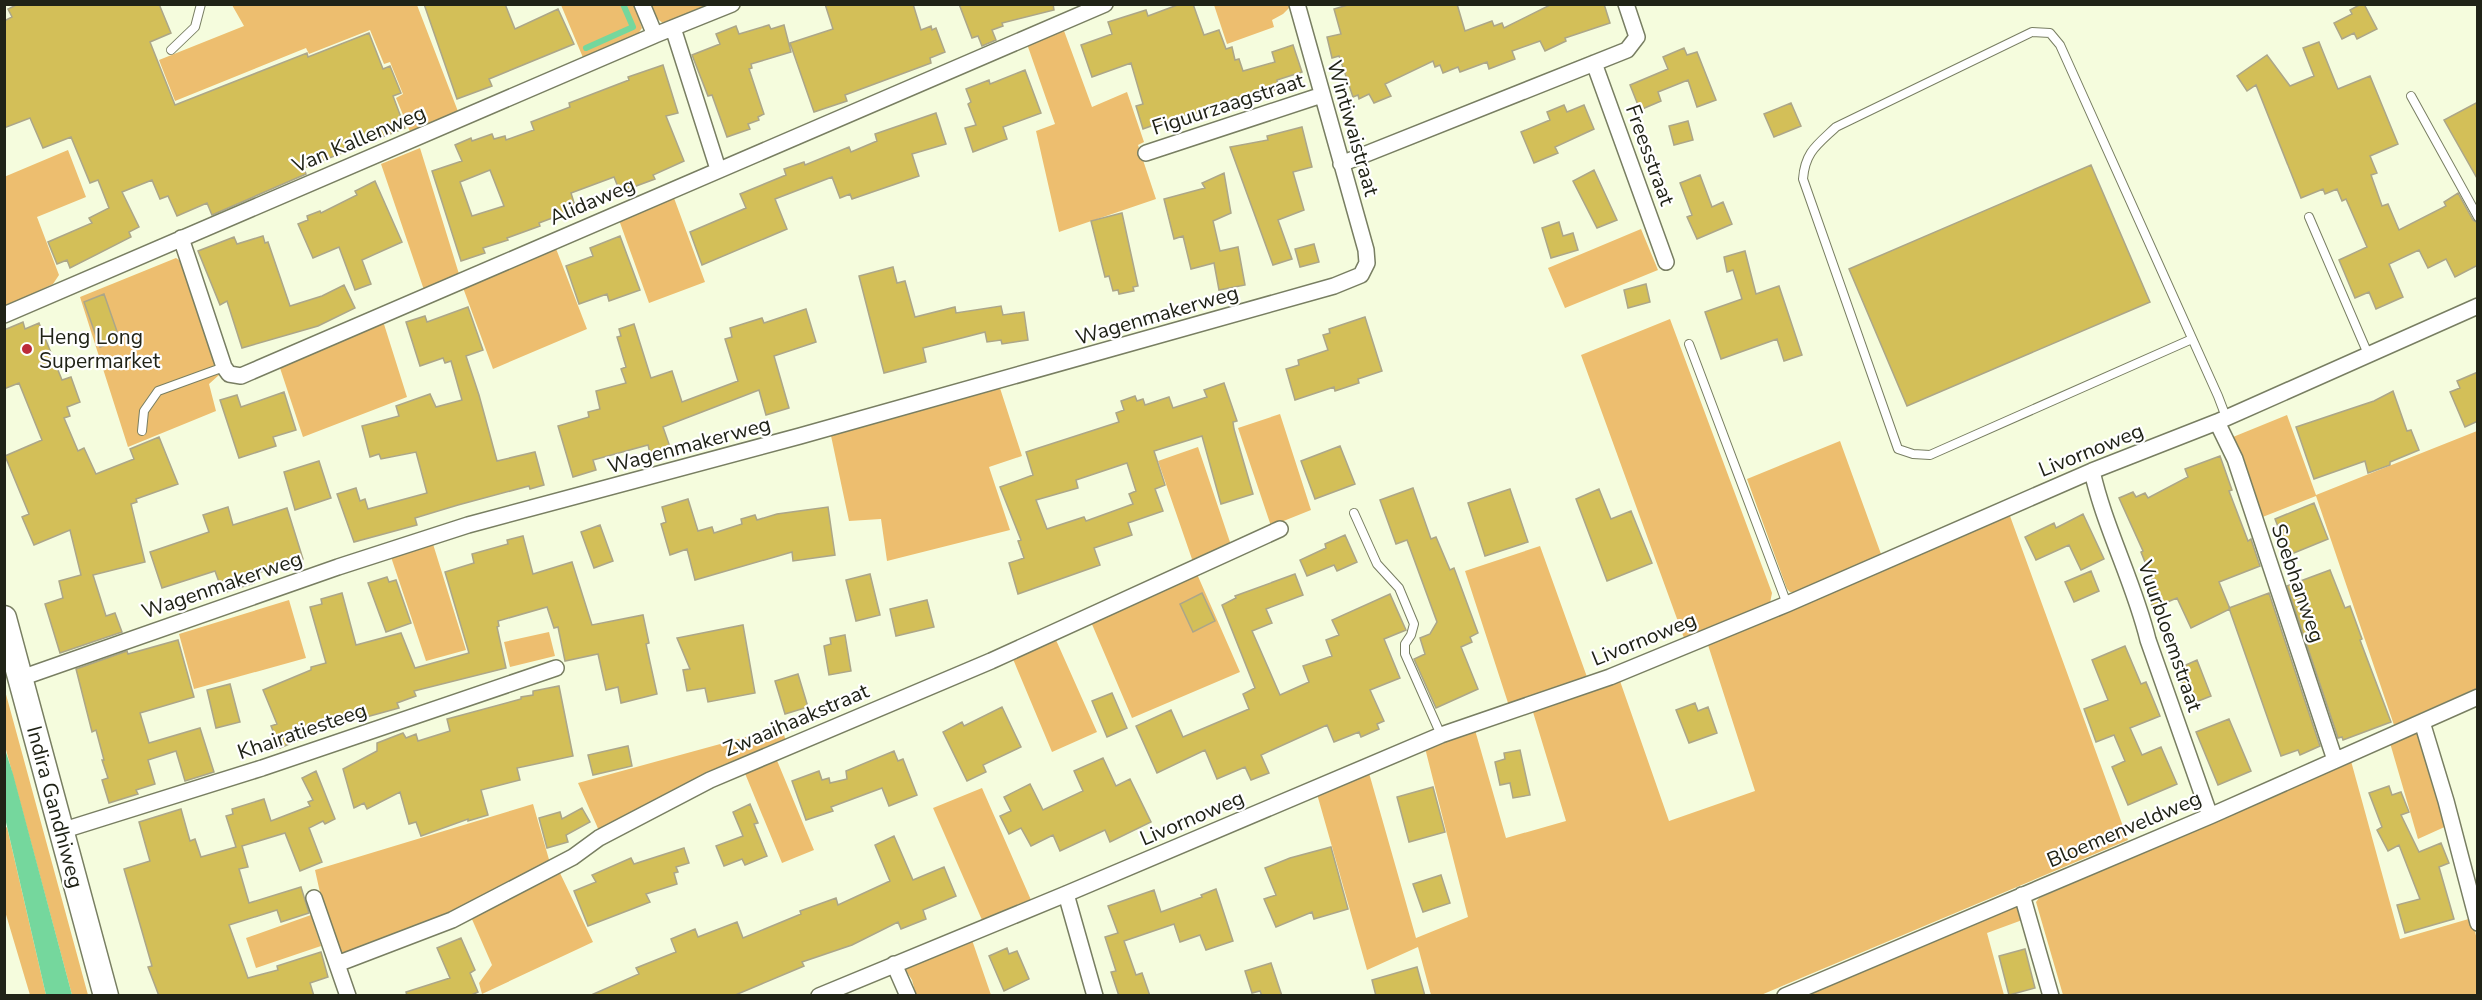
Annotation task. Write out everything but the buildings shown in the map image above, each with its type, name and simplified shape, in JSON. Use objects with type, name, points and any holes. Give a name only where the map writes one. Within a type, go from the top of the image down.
[{"type":"main road","name":"Indira Gandhiweg","points":[[4,618],[106,996]]},
{"type":"street","points":[[642,4],[655,35]]},
{"type":"street","name":"Van Kallenweg","points":[[4,315],[732,4]]},
{"type":"street","name":"Alidaweg","points":[[224,367],[229,374],[241,376],[1105,4]]},
{"type":"street","name":"Wintiwaistraat","points":[[1297,4],[1366,250],[1367,263]]},
{"type":"street","points":[[1341,165],[1627,50],[1637,37],[1626,4]]},
{"type":"street","points":[[672,28],[718,169]]},
{"type":"street","name":"Freesstraat","points":[[1594,63],[1666,262]]},
{"type":"street","name":"Figuurzaagstraat","points":[[1146,153],[1322,95]]},
{"type":"street","points":[[181,238],[224,367]]},
{"type":"street","name":"Wagenmakerweg","points":[[21,678],[338,567],[468,525],[822,430],[1334,286],[1360,275],[1367,263]]},
{"type":"street","name":"Livornoweg","points":[[819,996],[1441,735],[1610,676],[1787,604],[2092,471],[2222,419],[2478,306]]},
{"type":"street","name":"Soebhanweg","points":[[2222,419],[2335,760]]},
{"type":"street","name":"Vuurbloemstraat","points":[[2092,471],[2099,505],[2141,610],[2148,640],[2210,816]]},
{"type":"street","name":"Zwaaihaakstraat","points":[[337,964],[452,920],[573,857],[599,838],[710,780],[992,661],[1280,530]]},
{"type":"street","name":"Khairatiesteeg","points":[[61,831],[262,768],[556,668]]},
{"type":"street","name":"Bloemenveldweg","points":[[1785,996],[2210,816],[2478,697]]},
{"type":"street","points":[[2422,722],[2446,801],[2478,923]]},
{"type":"street","points":[[1066,894],[1095,996]]},
{"type":"street","points":[[2022,895],[2051,996]]},
{"type":"street","points":[[314,898],[348,996]]},
{"type":"street","points":[[894,964],[908,996]]},
{"type":"lane","points":[[171,50],[195,27],[201,4]]},
{"type":"lane","points":[[2192,339],[1930,455],[1913,454],[1898,449],[1803,179],[1804,162],[1814,148],[1836,127],[2032,32],[2050,33],[2060,45],[2192,339],[2222,419]]},
{"type":"lane","points":[[2411,96],[2478,217]]},
{"type":"lane","points":[[2309,217],[2368,354]]},
{"type":"lane","points":[[1689,344],[1787,604]]},
{"type":"lane","points":[[142,431],[144,411],[158,391],[224,367]]},
{"type":"lane","points":[[1354,513],[1377,564],[1399,588],[1414,624],[1412,635],[1405,644],[1405,654],[1441,735]]},
{"type":"shaded area","points":[[1292,4],[1283,14],[1272,20],[1274,27],[1227,44],[1214,5]]},
{"type":"shaded area","points":[[232,5],[417,5],[459,114],[411,134],[396,98],[403,94],[390,62],[384,64],[370,30],[309,54],[306,48],[175,101],[159,60],[244,26]]},
{"type":"shaded area","points":[[561,5],[634,5],[642,28],[638,34],[584,60]]},
{"type":"shaded area","points":[[650,5],[716,5],[664,24],[655,17]]},
{"type":"shaded area","points":[[1063,28],[1092,107],[1127,92],[1144,142],[1138,145],[1156,199],[1059,232],[1036,131],[1055,124],[1027,44]]},
{"type":"shaded area","points":[[420,148],[459,274],[424,290],[381,164]]},
{"type":"shaded area","points":[[68,150],[86,197],[37,217],[59,275],[53,284],[5,307],[4,177]]},
{"type":"shaded area","points":[[674,198],[705,282],[649,303],[619,220]]},
{"type":"shaded area","points":[[1641,229],[1658,270],[1565,308],[1548,268]]},
{"type":"shaded area","points":[[555,246],[587,329],[493,369],[462,285]]},
{"type":"shaded area","points":[[176,258],[182,262],[219,375],[209,384],[216,411],[128,447],[80,297]]},
{"type":"shaded area","points":[[1670,319],[1772,593],[1770,603],[1684,638],[1581,355]]},
{"type":"shaded area","points":[[383,321],[407,397],[303,437],[280,368]]},
{"type":"shaded area","points":[[999,385],[1022,456],[989,467],[1010,530],[887,561],[881,519],[849,521],[830,431]]},
{"type":"shaded area","points":[[1280,414],[1311,510],[1271,526],[1238,428]]},
{"type":"shaded area","points":[[2287,415],[2316,495],[2477,431],[2477,688],[2394,725],[2316,496],[2260,518],[2233,437]]},
{"type":"shaded area","points":[[1840,441],[1881,554],[1795,592],[1790,592],[1747,479]]},
{"type":"shaded area","points":[[1198,447],[1231,545],[1193,562],[1158,461]]},
{"type":"shaded area","points":[[2010,516],[2128,840],[1761,995],[1431,995],[1418,947],[1367,970],[1317,794],[1369,773],[1416,938],[1468,917],[1425,748],[1475,730],[1506,838],[1566,821],[1533,712],[1620,681],[1669,821],[1755,791],[1708,645]]},
{"type":"shaded area","points":[[433,544],[466,650],[426,661],[391,557]]},
{"type":"shaded area","points":[[1540,546],[1587,677],[1509,706],[1465,571]]},
{"type":"shaded area","points":[[1197,574],[1240,672],[1132,718],[1091,622]]},
{"type":"shaded area","points":[[289,600],[306,658],[194,689],[179,634]]},
{"type":"shaded area","points":[[549,632],[555,656],[510,667],[504,642]]},
{"type":"shaded area","points":[[1056,640],[1097,732],[1052,752],[1013,659]]},
{"type":"shaded area","points":[[4,687],[88,995],[72,995],[5,746]]},
{"type":"shaded area","points":[[782,727],[786,742],[600,833],[578,783]]},
{"type":"shaded area","points":[[2421,730],[2449,825],[2418,839],[2390,743]]},
{"type":"shaded area","points":[[4,746],[72,995],[46,995],[5,818]]},
{"type":"shaded area","points":[[776,758],[814,850],[782,863],[744,771]]},
{"type":"shaded area","points":[[2351,761],[2400,939],[2472,918],[2477,940],[2477,995],[2063,995],[2036,902],[2039,898]]},
{"type":"shaded area","points":[[982,788],[1031,900],[982,920],[933,808]]},
{"type":"shaded area","points":[[533,804],[550,863],[444,916],[341,956],[325,915],[315,870]]},
{"type":"shaded area","points":[[7,827],[46,995],[30,995],[4,908],[4,829]]},
{"type":"shaded area","points":[[559,871],[593,942],[482,994],[479,983],[492,965],[471,917]]},
{"type":"shaded area","points":[[2020,905],[2025,919],[1987,933],[2004,995],[1810,996],[1818,989]]},
{"type":"shaded area","points":[[311,915],[321,946],[256,968],[246,938]]},
{"type":"shaded area","points":[[972,940],[991,995],[916,995],[912,980],[905,969]]},
{"type":"waterway","points":[[586,48],[633,27],[623,4]]},
{"type":"place","name":"Heng Long Supermarket","points":[[27,349]]}]
